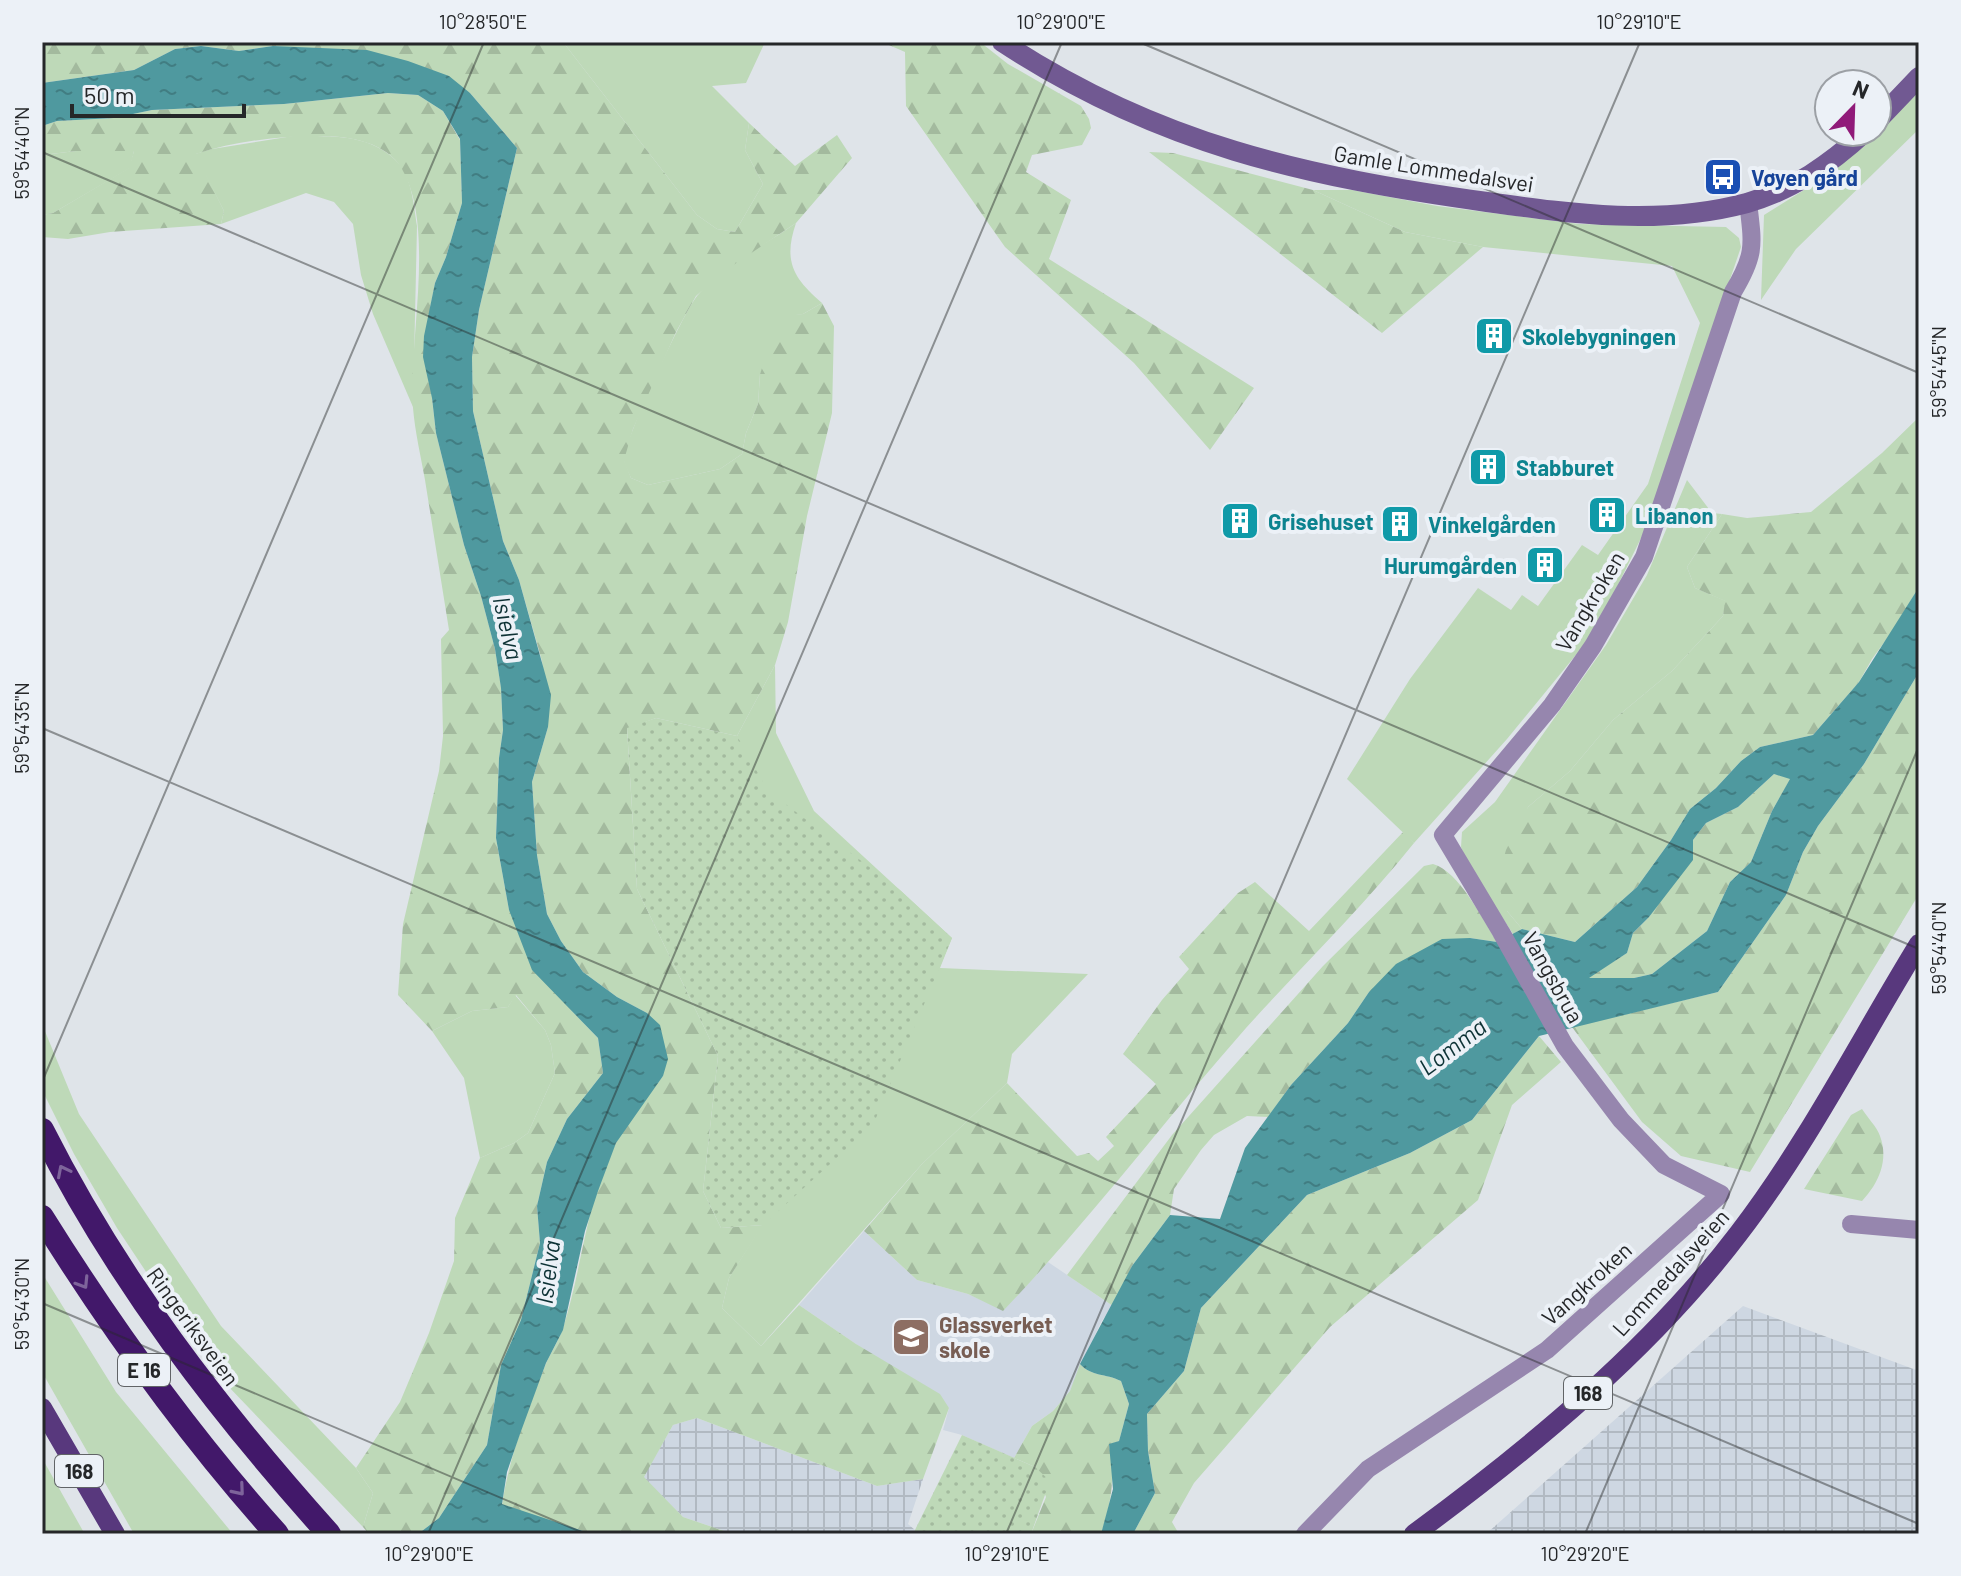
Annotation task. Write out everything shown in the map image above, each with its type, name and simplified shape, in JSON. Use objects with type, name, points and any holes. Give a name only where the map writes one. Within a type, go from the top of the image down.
[{"type":"highway","name":"Ringeriksveien","points":[[42,1130],[73,1192],[136,1292],[214,1399],[329,1534]]},
{"type":"highway","name":"E 16","points":[[42,1217],[105,1317],[184,1424],[265,1525],[277,1534]]},
{"type":"main road","name":"Lommedalsveien","points":[[1414,1534],[1475,1489],[1578,1402],[1626,1358],[1708,1272],[1741,1232],[1787,1164],[1919,944]]},
{"type":"main road","name":"168","points":[[42,1408],[115,1534]]},
{"type":"street","name":"Gamle Lommedalsvei","points":[[1002,42],[1093,96],[1161,126],[1248,156],[1340,179],[1577,214],[1679,215],[1748,202],[1779,192],[1814,173],[1845,148]]},
{"type":"street","points":[[1893,104],[1919,77]]},
{"type":"street","name":"Vangkroken","points":[[1501,932],[1443,835],[1552,705],[1593,646],[1644,557],[1733,292],[1751,256],[1753,243],[1748,202]]},
{"type":"street","name":"Vangsbrua","points":[[1501,932],[1565,1046]]},
{"type":"street","name":"Vangkroken","points":[[1305,1534],[1368,1469],[1547,1350],[1721,1194],[1664,1165],[1621,1120],[1565,1046]]},
{"type":"street","points":[[1851,1224],[1919,1230]]},
{"type":"shaded area","points":[[864,1231],[917,1280],[968,1294],[1003,1310],[1048,1262],[1113,1306],[1101,1322],[1070,1391],[1053,1411],[1032,1426],[1014,1458],[943,1430],[949,1408],[799,1305]]},
{"type":"shaded area","points":[[1743,1306],[1919,1371],[1919,1534],[1486,1534]]},
{"type":"shaded area","points":[[697,1418],[877,1486],[923,1479],[908,1524],[915,1530],[913,1534],[733,1534],[683,1517],[643,1477],[673,1425]]},
{"type":"green space","points":[[42,42],[563,42],[697,215],[717,229],[735,232],[763,184],[745,150],[749,123],[795,166],[837,135],[852,158],[796,223],[726,270],[696,296],[676,332],[633,429],[624,460],[631,478],[648,485],[720,469],[742,454],[746,433],[758,404],[760,374],[772,338],[789,315],[803,314],[822,303],[834,326],[832,413],[807,516],[788,622],[775,665],[737,736],[656,718],[627,729],[637,889],[718,1056],[703,1191],[721,1228],[763,1225],[729,1278],[722,1308],[761,1346],[799,1305],[856,1344],[940,1394],[949,1408],[923,1479],[877,1486],[697,1418],[673,1425],[644,1477],[683,1517],[733,1534],[592,1534],[502,1505],[519,1434],[563,1328],[598,1186],[627,1124],[663,1076],[647,1013],[617,997],[583,972],[561,941],[547,914],[537,855],[532,782],[548,727],[542,661],[519,580],[503,541],[473,411],[472,357],[479,310],[517,148],[470,93],[315,50],[273,46],[239,51],[201,46],[175,49],[134,70],[42,83]]},
{"type":"green space","points":[[563,42],[765,42],[746,83],[712,86],[749,123],[745,150],[763,184],[735,232],[717,229],[697,215]]},
{"type":"green space","points":[[882,42],[980,42],[1008,64],[1081,106],[1091,128],[1082,145],[1032,155],[1026,172],[1071,200],[1049,259],[1254,388],[1210,450],[1134,363],[1005,247],[906,106],[905,52]]},
{"type":"green space","points":[[1919,89],[1919,129],[1796,249],[1761,300],[1764,215],[1804,190],[1859,148],[1893,148],[1893,116]]},
{"type":"green space","points":[[388,93],[418,95],[443,111],[460,140],[462,203],[435,283],[430,308],[432,398],[436,433],[464,545],[495,649],[501,687],[503,730],[496,838],[509,910],[572,1011],[598,1038],[603,1073],[567,1119],[547,1162],[537,1206],[540,1243],[521,1320],[501,1365],[487,1445],[439,1518],[418,1534],[369,1534],[363,1527],[373,1493],[356,1468],[400,1402],[429,1333],[454,1261],[455,1218],[480,1158],[514,1143],[528,1133],[555,1073],[551,1045],[545,1030],[516,995],[508,1007],[472,1011],[432,1031],[398,995],[403,924],[439,771],[443,736],[441,639],[449,630],[413,408],[419,253],[412,194],[395,160],[387,152],[366,142],[321,136],[258,140],[196,154],[224,211],[221,224],[110,232],[68,239],[42,237],[42,215],[53,213],[129,168],[134,151],[76,151],[42,155],[42,126],[57,121],[114,118],[152,110],[284,104]]},
{"type":"green space","points":[[293,136],[351,138],[378,147],[400,165],[407,178],[417,226],[413,407],[373,314],[361,275],[353,224],[334,202],[306,193],[221,224],[224,211],[195,154]]},
{"type":"green space","points":[[76,151],[134,151],[130,168],[53,213],[42,215],[42,155]]},
{"type":"green space","points":[[1149,152],[1173,153],[1313,190],[1405,232],[1483,247],[1382,333]]},
{"type":"green space","points":[[1313,190],[1352,190],[1437,206],[1579,224],[1726,227],[1739,238],[1741,247],[1644,532],[1614,593],[1584,645],[1507,739],[1414,843],[1347,779],[1410,679],[1478,588],[1511,610],[1522,595],[1538,606],[1582,545],[1598,555],[1648,484],[1700,323],[1672,266],[1483,247],[1405,232]]},
{"type":"green space","points":[[796,223],[790,248],[793,268],[822,303],[803,314],[789,316],[760,374],[758,404],[746,433],[742,454],[720,469],[648,485],[631,478],[624,461],[626,449],[667,351],[697,296],[731,265]]},
{"type":"green space","points":[[1919,417],[1919,587],[1859,682],[1813,735],[1760,747],[1741,761],[1716,788],[1690,809],[1637,887],[1575,942],[1522,929],[1507,911],[1497,881],[1506,850],[1528,807],[1570,771],[1613,720],[1672,671],[1723,616],[1725,601],[1695,588],[1687,567],[1722,514],[1747,518],[1811,512],[1882,453]]},
{"type":"green space","points":[[1687,480],[1712,513],[1722,514],[1687,567],[1695,588],[1726,601],[1723,616],[1672,671],[1613,720],[1570,771],[1528,807],[1507,911],[1522,929],[1513,934],[1467,863],[1461,847],[1462,832],[1495,802],[1606,645],[1647,575]]},
{"type":"green space","points":[[775,665],[776,733],[814,811],[952,938],[940,968],[1088,974],[1012,1054],[1007,1083],[922,1164],[761,1346],[722,1308],[729,1278],[762,1225],[737,736]]},
{"type":"green space","points":[[1919,672],[1919,894],[1750,1172],[1681,1156],[1642,1122],[1572,1027],[1718,992],[1786,895],[1803,852],[1818,826],[1864,764]]},
{"type":"green space","points":[[656,718],[737,736],[768,791],[900,890],[952,938],[873,1125],[763,1225],[721,1228],[703,1191],[718,1056],[637,889],[627,728]]},
{"type":"green space","points":[[1774,774],[1791,778],[1772,811],[1751,862],[1730,882],[1707,931],[1652,974],[1634,978],[1587,978],[1627,953],[1633,933],[1663,897],[1693,840],[1706,823],[1738,807]]},
{"type":"green space","points":[[1404,831],[1414,843],[1394,867],[1246,1028],[1066,1242],[1003,1311],[968,1294],[917,1280],[864,1231],[922,1164],[1007,1083],[1077,1156],[1089,1153],[1098,1161],[1114,1146],[1106,1137],[1156,1084],[1123,1054],[1189,969],[1179,957],[1238,893],[1255,882],[1309,931]]},
{"type":"green space","points":[[1433,864],[1443,868],[1461,886],[1497,942],[1470,938],[1369,992],[1348,1023],[1291,1085],[1268,1117],[1247,1116],[1214,1135],[1174,1189],[1170,1215],[1132,1266],[1113,1306],[1067,1275],[1172,1135],[1323,966],[1424,866]]},
{"type":"green space","points":[[515,995],[545,1030],[551,1045],[555,1073],[528,1133],[514,1143],[480,1158],[464,1078],[432,1031],[472,1011],[508,1007]]},
{"type":"green space","points":[[42,1024],[79,1114],[221,1326],[356,1468],[373,1493],[363,1527],[226,1384],[186,1332],[117,1228],[74,1154],[42,1090]]},
{"type":"green space","points":[[1539,1036],[1561,1062],[1512,1105],[1478,1200],[1330,1327],[1194,1483],[1172,1522],[1179,1534],[1133,1534],[1155,1493],[1148,1451],[1147,1414],[1184,1371],[1201,1308],[1307,1195],[1410,1153],[1472,1120]]},
{"type":"green space","points":[[1862,1109],[1879,1133],[1883,1145],[1881,1171],[1868,1194],[1862,1201],[1804,1189],[1851,1115]]},
{"type":"green space","points":[[42,1273],[116,1392],[233,1534],[134,1534],[42,1372]]},
{"type":"green space","points":[[1080,1364],[1089,1371],[1121,1381],[1129,1404],[1119,1441],[1109,1445],[1112,1479],[1105,1523],[1101,1534],[1031,1534],[1046,1497],[1035,1467],[1014,1458],[1032,1426],[1053,1411],[1070,1391]]},
{"type":"green space","points":[[962,1435],[1035,1467],[1050,1481],[1031,1534],[913,1534]]},
{"type":"green space","points":[[42,1458],[83,1531],[84,1534],[42,1534]]},
{"type":"water","name":"Isielva","points":[[201,46],[239,51],[273,46],[367,50],[408,61],[449,76],[470,93],[517,148],[479,310],[472,357],[473,411],[503,541],[519,580],[551,695],[548,727],[532,782],[537,855],[547,914],[561,941],[583,972],[617,997],[647,1013],[660,1025],[668,1059],[663,1076],[616,1143],[585,1231],[563,1330],[546,1363],[507,1472],[502,1504],[592,1534],[418,1534],[439,1518],[487,1445],[501,1365],[521,1320],[540,1243],[537,1206],[547,1162],[567,1119],[603,1073],[598,1038],[532,970],[509,910],[496,838],[503,730],[501,688],[495,649],[464,545],[436,433],[423,357],[435,283],[462,203],[460,139],[443,111],[418,95],[388,93],[284,104],[152,110],[114,118],[57,121],[42,126],[42,83],[134,70],[175,49]]},
{"type":"water","name":"Lomma","points":[[1919,587],[1919,672],[1864,764],[1818,826],[1803,852],[1786,895],[1718,992],[1539,1036],[1472,1120],[1410,1153],[1307,1195],[1201,1308],[1184,1371],[1147,1414],[1148,1451],[1155,1493],[1133,1534],[1101,1534],[1113,1489],[1109,1444],[1119,1441],[1129,1404],[1121,1381],[1089,1371],[1080,1364],[1132,1266],[1170,1215],[1220,1219],[1245,1148],[1291,1085],[1348,1023],[1369,992],[1396,964],[1442,939],[1470,938],[1497,942],[1522,929],[1575,942],[1637,887],[1690,809],[1716,788],[1741,761],[1760,747],[1813,735],[1859,682]],"holes":[[[1774,774],[1790,779],[1772,811],[1751,862],[1730,882],[1707,931],[1652,974],[1634,978],[1589,978],[1627,953],[1633,933],[1693,860],[1693,840],[1706,823],[1738,807]]]},
{"type":"place","name":"Vøyen gård","points":[[1723,177]]},
{"type":"place","name":"Skolebygningen","points":[[1494,336]]},
{"type":"place","name":"Stabburet","points":[[1488,467]]},
{"type":"place","name":"Libanon","points":[[1607,515]]},
{"type":"place","name":"Grisehuset","points":[[1240,521]]},
{"type":"place","name":"Vinkelgården","points":[[1400,524]]},
{"type":"place","name":"Hurumgården","points":[[1545,565]]},
{"type":"place","name":"Glassverket skole","points":[[911,1337]]}]
